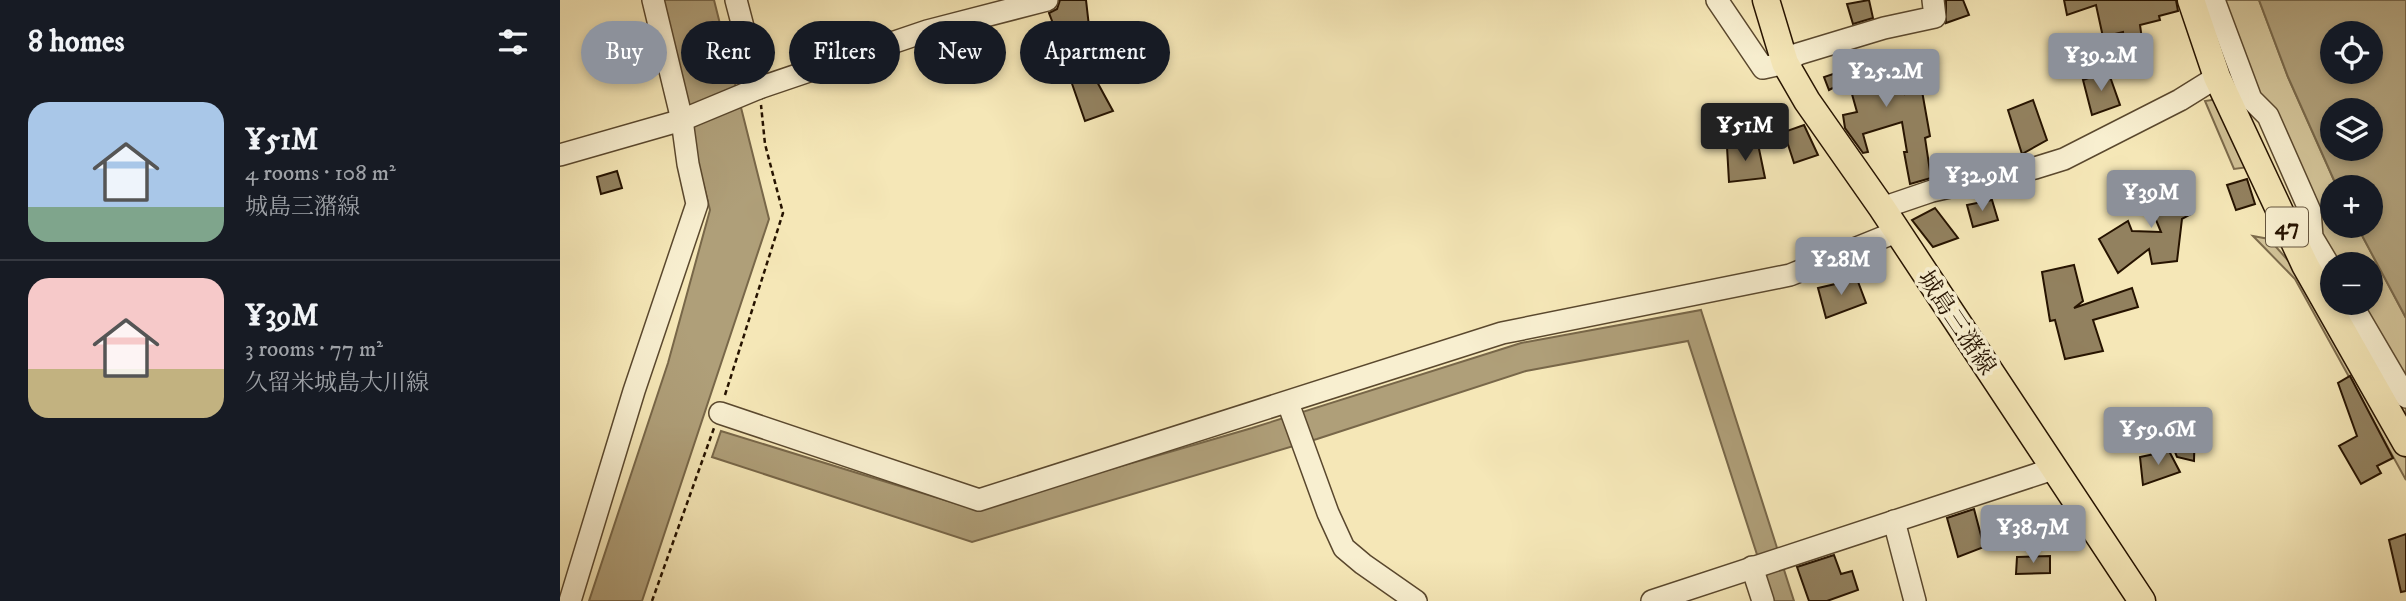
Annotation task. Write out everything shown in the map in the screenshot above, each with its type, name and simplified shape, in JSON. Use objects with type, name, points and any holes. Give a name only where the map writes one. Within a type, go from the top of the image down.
[{"type":"main road","name":"城島三潴線","points":[[1766,0],[1785,62],[1807,100],[1882,208],[2142,601]]},
{"type":"main road","name":"47","points":[[2192,0],[2217,77],[2293,239],[2406,443]]},
{"type":"street","points":[[570,601],[634,391],[697,204],[682,120],[653,0]]},
{"type":"street","points":[[736,0],[759,88]]},
{"type":"street","points":[[560,155],[682,120],[759,88],[926,31],[1047,0]]},
{"type":"street","points":[[1717,0],[1763,68],[1785,62],[1798,54],[1884,28],[1935,17],[1933,0]]},
{"type":"street","points":[[2214,0],[2221,10],[2251,99],[2268,117],[2284,164],[2297,209],[2293,239]]},
{"type":"street","points":[[1882,208],[1931,191],[2064,159],[2180,100],[2217,77]]},
{"type":"street","points":[[2234,113],[2257,123],[2284,164],[2310,211],[2312,237],[2321,252]]},
{"type":"street","points":[[720,413],[979,500],[1502,333],[1790,275],[1896,232]]},
{"type":"street","points":[[2358,315],[2406,397]]},
{"type":"street","points":[[1288,403],[1328,513],[1344,548],[1416,601]]},
{"type":"street","points":[[1652,601],[2053,469]]},
{"type":"street","points":[[1894,521],[1915,601]]},
{"type":"street","points":[[1755,566],[1763,601]]},
{"type":"path","points":[[652,601],[720,413],[783,213],[765,144],[759,88]]},
{"type":"shaded area","points":[[656,0],[714,0],[719,21],[681,21],[681,84],[735,84],[769,219],[642,601],[589,601],[668,363],[710,210],[667,43],[667,21],[661,21]]},
{"type":"shaded area","points":[[2203,0],[2259,0],[2288,77],[2320,149],[2320,161],[2325,161],[2332,175],[2320,175],[2320,238],[2363,238],[2371,252],[2320,252],[2320,269],[2305,244],[2316,215],[2271,113],[2239,102]]},
{"type":"shaded area","points":[[2259,0],[2406,0],[2406,318],[2383,275],[2383,252],[2371,252],[2363,238],[2383,238],[2383,175],[2332,175],[2325,161],[2383,161],[2383,98],[2320,98],[2320,149],[2288,77]]},
{"type":"shaded area","points":[[2218,99],[2249,167],[2234,169],[2205,101]]},
{"type":"shaded area","points":[[2253,236],[2269,239],[2301,275],[2320,308],[2320,315],[2324,315],[2406,458],[2406,480],[2295,279]]},
{"type":"shaded area","points":[[2383,275],[2406,318],[2406,417],[2346,315],[2383,315]]},
{"type":"shaded area","points":[[1701,310],[1794,601],[1772,601],[1688,341],[1526,371],[1317,439],[972,542],[712,457],[721,431],[974,509],[1252,428],[1521,343]]},
{"type":"building","points":[[1060,0],[1086,0],[1088,21],[1052,21],[1049,13],[1057,9]]},
{"type":"building","points":[[1869,0],[1873,18],[1853,24],[1847,4]]},
{"type":"building","points":[[1946,0],[1963,0],[1969,15],[1946,23]]},
{"type":"building","points":[[2064,0],[2176,0],[2178,11],[2159,16],[2160,20],[2140,25],[2145,61],[2127,63],[2123,32],[2103,37],[2096,5],[2067,15]]},
{"type":"building","points":[[1901,58],[1905,94],[1922,91],[1930,136],[1925,138],[1931,178],[1910,184],[1902,122],[1863,134],[1868,152],[1863,153],[1845,128],[1843,115],[1857,112],[1848,80],[1829,90],[1824,77],[1851,68],[1850,61]]},
{"type":"building","points":[[2108,71],[2120,105],[2092,115],[2083,80]]},
{"type":"building","points":[[1072,84],[1098,84],[1113,111],[1085,121]]},
{"type":"building","points":[[2033,100],[2047,140],[2022,154],[2008,110]]},
{"type":"building","points":[[1804,125],[1818,155],[1794,163],[1784,132]]},
{"type":"building","points":[[1758,144],[1765,178],[1729,182],[1727,147]]},
{"type":"building","points":[[617,171],[622,188],[601,194],[597,177]]},
{"type":"building","points":[[2171,177],[2191,214],[2182,219],[2177,261],[2152,264],[2149,249],[2118,273],[2099,239],[2128,221],[2132,231],[2161,232],[2144,191]]},
{"type":"building","points":[[2247,179],[2255,204],[2236,210],[2227,185]]},
{"type":"building","points":[[1992,200],[1998,220],[1973,227],[1967,205]]},
{"type":"building","points":[[1935,208],[1958,238],[1933,247],[1912,220]]},
{"type":"building","points":[[2074,265],[2083,301],[2074,308],[2132,288],[2138,307],[2093,320],[2103,351],[2065,359],[2055,320],[2050,321],[2042,272]]},
{"type":"building","points":[[1857,279],[1866,303],[1826,318],[1818,288]]},
{"type":"building","points":[[2350,376],[2393,458],[2377,466],[2381,473],[2361,484],[2339,446],[2357,436],[2338,383]]},
{"type":"building","points":[[2195,422],[2194,461],[2177,457],[2164,425]]},
{"type":"building","points":[[2169,451],[2180,472],[2143,485],[2140,457]]},
{"type":"building","points":[[1974,509],[1984,547],[1958,557],[1947,518]]},
{"type":"building","points":[[2406,534],[2406,591],[2401,592],[2389,540]]},
{"type":"building","points":[[1834,555],[1841,574],[1852,571],[1858,590],[1827,601],[1809,601],[1797,567]]},
{"type":"building","points":[[2050,556],[2050,573],[2016,574],[2017,557]]}]
